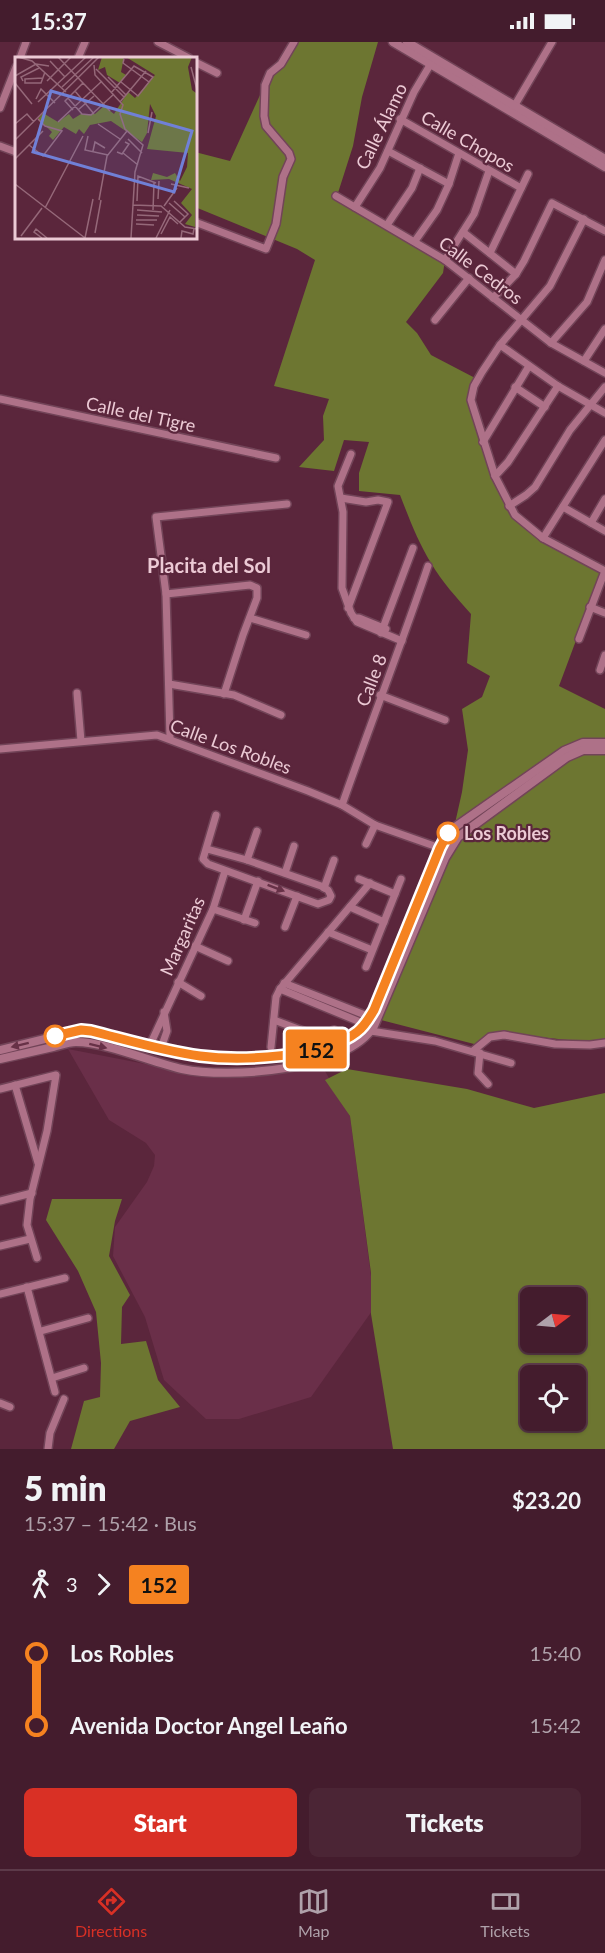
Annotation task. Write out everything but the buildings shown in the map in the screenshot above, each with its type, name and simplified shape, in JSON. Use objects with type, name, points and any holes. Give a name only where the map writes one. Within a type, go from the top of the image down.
[{"type":"street","points":[[20,57],[27,42]]},
{"type":"street","points":[[78,57],[85,42]]},
{"type":"street","points":[[158,42],[187,57]]},
{"type":"street","points":[[196,222],[266,249],[276,224],[283,177],[291,159],[289,153],[266,126],[265,85],[270,73],[281,64],[294,42]]},
{"type":"street","points":[[393,42],[432,61]]},
{"type":"street","points":[[407,42],[432,61],[471,85],[599,158],[605,167]]},
{"type":"street","points":[[513,109],[552,42]]},
{"type":"street","name":"Calle Álamo","points":[[355,207],[388,151],[400,120],[432,61]]},
{"type":"street","points":[[196,62],[217,73]]},
{"type":"street","points":[[0,108],[15,70]]},
{"type":"street","name":"Calle Chopos","points":[[400,120],[521,188]]},
{"type":"street","points":[[0,146],[15,152]]},
{"type":"street","points":[[388,151],[449,184]]},
{"type":"street","points":[[415,241],[437,210],[449,184],[459,153]]},
{"type":"street","points":[[387,225],[412,188],[420,168]]},
{"type":"street","points":[[444,260],[474,214],[489,171]]},
{"type":"street","points":[[490,254],[528,174]]},
{"type":"street","name":"Calle Cedros","points":[[336,196],[444,260],[552,343],[605,373]]},
{"type":"street","points":[[494,298],[516,274],[532,248],[552,203],[605,231]]},
{"type":"street","points":[[579,639],[605,571],[543,538],[525,525],[509,506],[483,442],[472,408],[472,392],[500,345],[550,286],[584,219]]},
{"type":"street","points":[[463,232],[516,274]]},
{"type":"street","points":[[552,343],[587,302],[605,260]]},
{"type":"street","points":[[435,320],[469,278]]},
{"type":"street","points":[[584,361],[605,329]]},
{"type":"street","points":[[500,345],[558,386],[605,413]]},
{"type":"street","points":[[483,442],[529,366]]},
{"type":"street","points":[[495,476],[508,462],[558,386]]},
{"type":"street","points":[[515,387],[545,407]]},
{"type":"street","points":[[509,506],[535,487],[570,430],[605,387]]},
{"type":"street","name":"Calle del Tigre","points":[[0,399],[276,458]]},
{"type":"street","points":[[543,538],[605,441]]},
{"type":"street","points":[[351,454],[338,486],[341,498],[343,547],[342,588],[348,608],[357,622],[403,638]]},
{"type":"street","points":[[341,498],[366,502],[378,500],[388,502],[348,608]]},
{"type":"street","points":[[591,523],[605,499]]},
{"type":"street","points":[[170,738],[166,594],[156,518],[287,504]]},
{"type":"street","points":[[563,507],[605,531]]},
{"type":"street","points":[[382,630],[413,548]]},
{"type":"street","name":"Calle 8","points":[[342,805],[428,566]]},
{"type":"street","points":[[166,594],[250,585],[258,588],[257,598],[224,694]]},
{"type":"street","points":[[590,608],[605,613]]},
{"type":"street","points":[[250,618],[306,635]]},
{"type":"street","points":[[600,670],[605,655]]},
{"type":"street","points":[[169,684],[234,695],[281,715]]},
{"type":"street","points":[[77,693],[81,741]]},
{"type":"street","points":[[380,695],[445,720]]},
{"type":"street","name":"Calle Los Robles","points":[[0,749],[157,735],[342,805],[375,825],[440,848]]},
{"type":"street","points":[[0,1050],[81,1030],[200,1056],[268,1057],[309,1051],[333,1044],[356,1033],[369,1024],[440,848],[451,830],[564,751],[584,743],[605,743]]},
{"type":"street","points":[[0,1059],[74,1042],[92,1044],[192,1070],[224,1073],[258,1071],[311,1062],[328,1058],[348,1048],[369,1024],[445,858],[458,837],[567,757],[583,750],[605,750]]},
{"type":"street","points":[[207,849],[285,873],[324,888],[331,896],[322,904],[208,864],[203,858],[216,815]]},
{"type":"street","points":[[366,844],[375,825]]},
{"type":"street","points":[[247,860],[256,831]]},
{"type":"street","points":[[285,873],[294,846]]},
{"type":"street","points":[[324,888],[334,860]]},
{"type":"street","name":"Margaritas","points":[[150,1045],[213,909],[225,871]]},
{"type":"street","points":[[359,879],[395,894]]},
{"type":"street","points":[[366,967],[401,879]]},
{"type":"street","points":[[244,920],[258,881]]},
{"type":"street","points":[[271,1047],[276,997],[282,986],[370,884]]},
{"type":"street","points":[[285,927],[297,896]]},
{"type":"street","points":[[350,907],[384,922]]},
{"type":"street","points":[[213,909],[255,924]]},
{"type":"street","points":[[328,932],[372,950]]},
{"type":"street","points":[[195,946],[228,961]]},
{"type":"street","points":[[178,982],[201,996]]},
{"type":"street","points":[[282,986],[369,1024],[511,1063]]},
{"type":"street","name":"Margaritas","points":[[161,1048],[167,1031],[164,1012]]},
{"type":"street","points":[[274,1020],[322,1038],[334,1030]]},
{"type":"street","points":[[488,1084],[478,1073],[477,1052],[490,1037],[504,1035],[555,1044],[605,1043]]},
{"type":"street","points":[[0,1089],[56,1075],[27,1225],[37,1257]]},
{"type":"street","points":[[15,1085],[39,1166]]},
{"type":"street","points":[[0,1201],[32,1193]]},
{"type":"street","points":[[0,1246],[30,1239]]},
{"type":"street","points":[[0,1294],[65,1278]]},
{"type":"street","points":[[27,1287],[56,1392]]},
{"type":"street","points":[[41,1331],[88,1318]]},
{"type":"street","points":[[52,1378],[84,1368]]},
{"type":"street","points":[[47,1448],[50,1433],[64,1399]]},
{"type":"street","points":[[0,1403],[10,1407]]},
{"type":"shaded area","points":[[68,1049],[202,1075],[320,1062],[350,1116],[371,1276],[372,1311],[311,1397],[239,1419],[206,1419],[164,1380],[145,1317],[113,1256],[115,1227],[147,1182],[154,1166],[155,1155],[146,1143],[109,1120]]},
{"type":"green space","points":[[294,42],[378,42],[362,97],[353,146],[337,196],[445,260],[443,273],[406,322],[417,333],[431,355],[477,379],[472,392],[495,476],[520,520],[605,571],[587,611],[559,686],[605,709],[605,1040],[587,1042],[501,1033],[478,1045],[381,1020],[447,859],[462,792],[468,750],[462,709],[482,697],[490,676],[467,663],[471,614],[431,563],[400,495],[359,491],[359,473],[369,442],[344,440],[334,471],[299,467],[324,440],[323,416],[329,399],[274,386],[315,260],[297,249],[196,207],[196,152],[230,161],[270,73]]},
{"type":"green space","points":[[347,1069],[467,1089],[534,1108],[605,1093],[605,1449],[393,1449],[371,1314],[371,1273],[350,1116],[325,1080]]},
{"type":"green space","points":[[52,1199],[122,1199],[115,1221],[109,1256],[130,1295],[122,1307],[121,1344],[146,1341],[158,1380],[180,1407],[130,1421],[114,1449],[71,1449],[84,1401],[100,1397],[101,1363],[96,1312],[78,1271],[46,1220]]},
{"type":"bus line","name":"152","points":[[55,1036],[81,1030],[91,1031],[200,1056],[258,1058],[309,1051],[351,1036],[365,1024],[374,1010],[448,833]]},
{"type":"place","name":"Los Robles","points":[[448,833]]},
{"type":"district","name":"Placita del Sol","points":[[209,565]]}]
